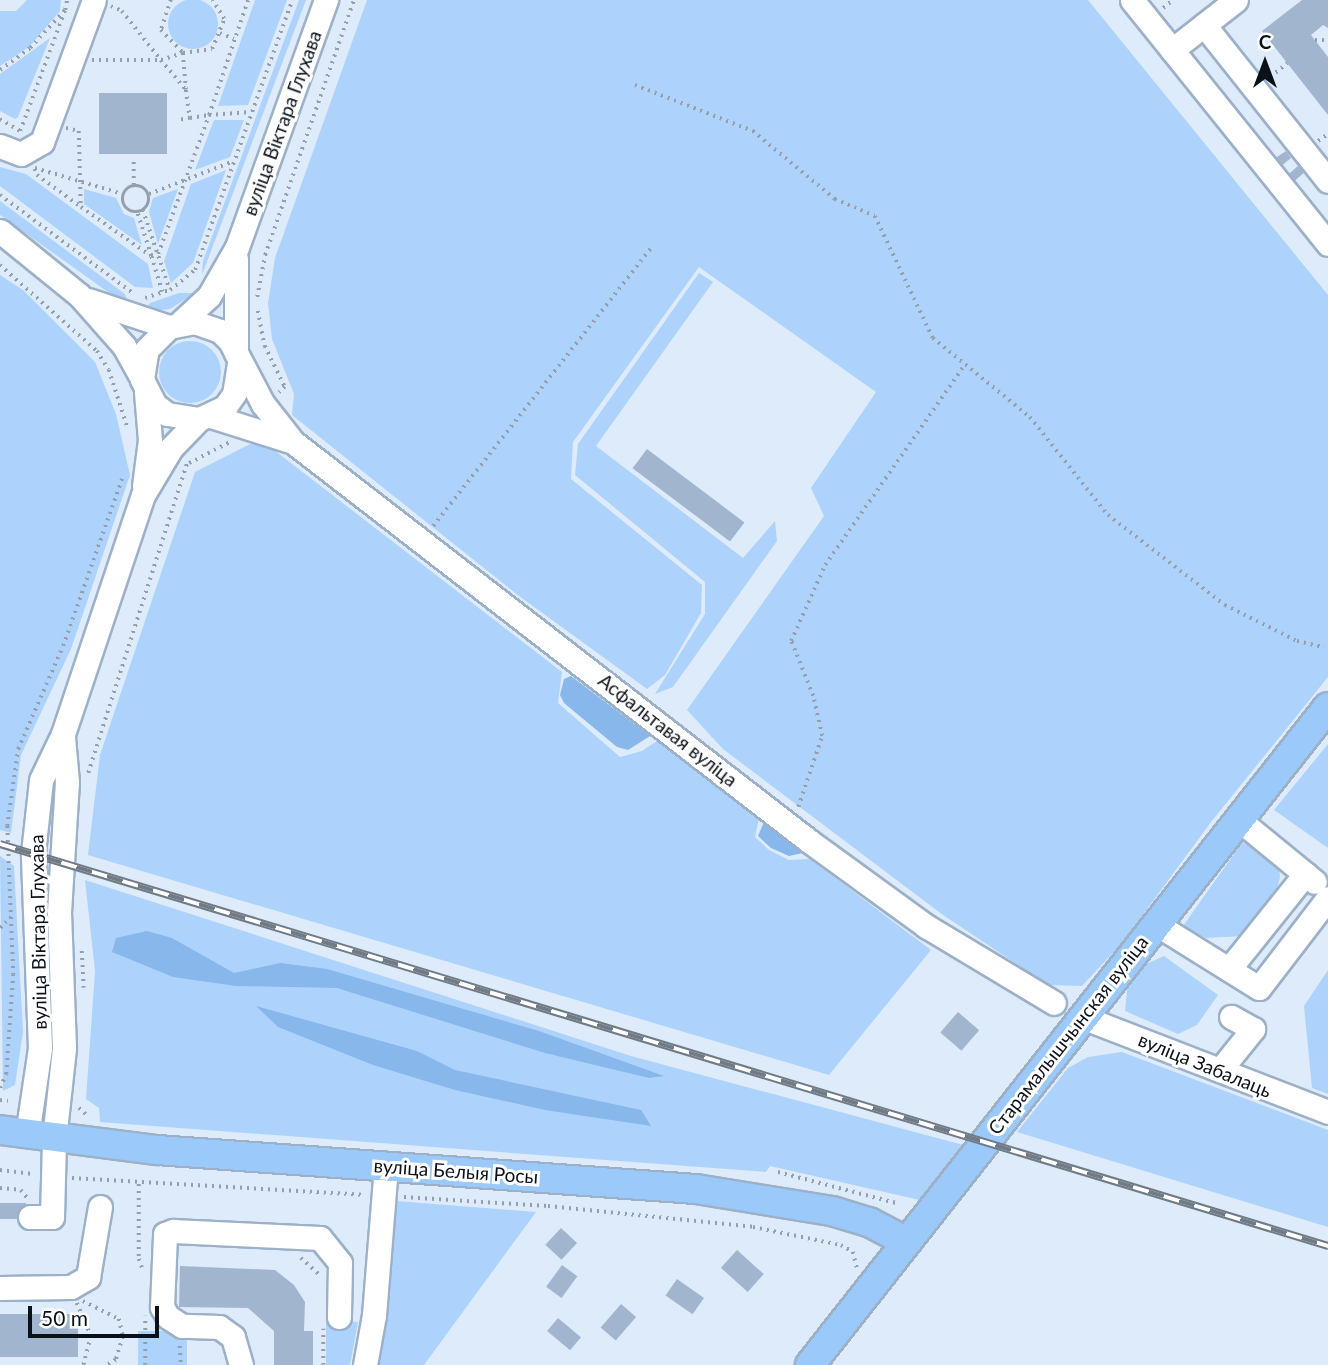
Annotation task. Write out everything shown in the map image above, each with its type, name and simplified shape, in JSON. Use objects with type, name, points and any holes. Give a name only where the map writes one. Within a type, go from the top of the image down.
[{"type":"main road","name":"Старамалышчынская вуліца","points":[[810,1365],[1237,819],[1328,707]]},
{"type":"main road","name":"вуліца Белыя Росы","points":[[27,1135],[770,1198],[869,1222],[905,1241]]},
{"type":"street","name":"вуліца Віктара Глухава","points":[[174,325],[209,296],[237,247],[326,0]]},
{"type":"street","points":[[1132,0],[1328,244]]},
{"type":"street","points":[[1172,50],[1236,0]]},
{"type":"street","points":[[0,146],[32,160],[42,142],[72,58],[101,3]]},
{"type":"street","points":[[1204,25],[1328,181]]},
{"type":"street","points":[[0,231],[79,295],[124,346],[144,385],[167,414],[205,418],[293,442]]},
{"type":"street","name":"вуліца Віктара Глухава","points":[[237,247],[233,284],[238,358]]},
{"type":"street","points":[[79,295],[134,319],[174,325],[208,325],[220,331],[293,442]]},
{"type":"street","points":[[144,385],[147,349],[174,325]]},
{"type":"street","points":[[170,450],[234,394],[238,358]]},
{"type":"street","name":"вуліца Віктара Глухава","points":[[30,1217],[52,1217],[54,1176],[27,1135],[64,1048],[60,912],[67,782],[63,734],[144,495],[170,450],[144,385]]},
{"type":"street","name":"Асфальтавая вуліца","points":[[293,442],[789,825],[926,926],[1054,1003]]},
{"type":"street","points":[[1156,924],[1259,988],[1328,895],[1237,819]]},
{"type":"street","points":[[1229,969],[1305,874]]},
{"type":"street","name":"вуліца Забалаць","points":[[1082,1017],[1328,1112]]},
{"type":"street","points":[[1220,1070],[1253,1028],[1231,1017]]},
{"type":"street","points":[[365,1365],[374,1315],[386,1165]]},
{"type":"street","points":[[0,1288],[71,1287],[88,1277],[100,1207]]},
{"type":"street","points":[[241,1365],[233,1337],[219,1326],[181,1326],[168,1317],[162,1307],[162,1239],[173,1231],[320,1238],[340,1263],[339,1317]]},
{"type":"path","points":[[0,119],[20,131],[67,0]]},
{"type":"path","points":[[171,0],[161,30],[183,53],[190,118]]},
{"type":"path","points":[[72,58],[160,60],[212,49],[224,19],[212,0]]},
{"type":"path","points":[[158,254],[248,0]]},
{"type":"path","points":[[0,195],[140,299],[170,290],[195,270],[292,0]]},
{"type":"path","points":[[285,387],[259,328],[259,280],[354,0]]},
{"type":"path","points":[[101,3],[122,11],[186,90]]},
{"type":"path","points":[[0,69],[30,48],[65,10]]},
{"type":"path","points":[[220,33],[235,39]]},
{"type":"path","points":[[1315,40],[1328,40]]},
{"type":"path","points":[[635,85],[753,131],[835,199],[875,216],[933,338],[1030,417],[1108,515],[1225,604],[1297,641],[1324,647]]},
{"type":"path","points":[[177,121],[251,111]]},
{"type":"path","points":[[64,128],[79,131],[81,207]]},
{"type":"path","points":[[1318,141],[1328,134]]},
{"type":"path","points":[[32,160],[81,182],[123,194]]},
{"type":"path","points":[[32,160],[37,175],[151,256]]},
{"type":"path","points":[[170,290],[143,210],[149,194],[233,161]]},
{"type":"path","points":[[134,162],[134,186]]},
{"type":"path","points":[[134,186],[149,194]]},
{"type":"path","points":[[123,194],[134,186]]},
{"type":"path","points":[[123,194],[125,207],[137,212],[143,210]]},
{"type":"path","points":[[137,212],[162,292]]},
{"type":"path","points":[[421,541],[652,247]]},
{"type":"path","points":[[151,256],[158,254]]},
{"type":"path","points":[[0,265],[97,351],[109,370],[130,436],[170,450],[242,436]]},
{"type":"path","points":[[789,825],[808,787],[822,736],[813,696],[792,640],[825,565],[965,364]]},
{"type":"path","points":[[87,779],[91,752],[170,450]]},
{"type":"path","points":[[0,928],[12,916]]},
{"type":"path","points":[[82,940],[83,1003]]},
{"type":"path","points":[[0,1100],[8,1101]]},
{"type":"path","points":[[79,1101],[79,1109],[89,1116]]},
{"type":"path","points":[[0,1170],[139,1184],[548,1206],[753,1227],[841,1245],[853,1252],[856,1272]]},
{"type":"path","points":[[778,1172],[896,1203]]},
{"type":"path","points":[[139,1184],[139,1259],[161,1268]]},
{"type":"path","points":[[0,1188],[21,1189],[29,1200],[30,1217]]},
{"type":"path","points":[[299,1256],[321,1276],[322,1289]]},
{"type":"path","points":[[84,1365],[91,1336],[74,1299],[119,1319],[123,1337],[116,1360],[108,1365]]},
{"type":"path","points":[[145,1327],[145,1365]]},
{"type":"shaded area","points":[[193,-1],[210,7],[218,24],[210,41],[193,49],[176,41],[168,24],[176,7]]},
{"type":"shaded area","points":[[27,0],[61,0],[60,11],[29,47],[0,66],[0,11],[16,11]]},
{"type":"shaded area","points":[[255,0],[287,0],[248,105],[218,106]]},
{"type":"shaded area","points":[[299,0],[306,0],[202,275],[203,261]]},
{"type":"shaded area","points":[[367,0],[1088,0],[1328,295],[1328,677],[1211,822],[1123,942],[1082,986],[1048,985],[943,915],[723,749],[687,710],[824,516],[811,488],[876,392],[699,267],[573,442],[571,479],[702,585],[701,613],[665,675],[647,689],[519,596],[292,415],[294,394],[272,339],[268,303],[275,258]]},
{"type":"shaded area","points":[[50,38],[18,117],[15,119],[0,111],[0,74]]},
{"type":"shaded area","points":[[214,120],[244,120],[230,157],[195,170]]},
{"type":"shaded area","points":[[0,167],[26,174],[148,264],[153,288],[135,287],[0,186]]},
{"type":"shaded area","points":[[226,170],[193,263],[171,283],[164,261],[191,184]]},
{"type":"shaded area","points":[[84,189],[116,198],[124,214],[134,218],[142,245],[84,204]]},
{"type":"shaded area","points":[[178,189],[158,244],[149,212],[153,198]]},
{"type":"shaded area","points":[[0,201],[125,294],[129,307],[0,215]]},
{"type":"shaded area","points":[[699,273],[713,282],[596,446],[743,558],[775,521],[777,541],[673,687],[655,694],[705,614],[705,582],[575,475],[578,444]]},
{"type":"shaded area","points":[[0,275],[23,290],[95,362],[116,414],[130,475],[71,649],[21,755],[11,833],[0,830]]},
{"type":"shaded area","points":[[179,293],[195,293],[170,309],[143,312],[150,303]]},
{"type":"shaded area","points":[[190,341],[202,343],[212,350],[219,360],[219,384],[212,394],[202,401],[190,403],[178,401],[168,394],[161,384],[159,372],[161,360],[168,350],[178,343]]},
{"type":"shaded area","points":[[254,442],[274,450],[562,672],[558,703],[620,757],[642,751],[657,741],[759,819],[755,837],[769,850],[789,860],[810,859],[931,950],[829,1075],[88,855],[100,755],[195,472]]},
{"type":"shaded area","points":[[571,676],[650,736],[628,750],[617,747],[564,703],[560,695],[564,679]]},
{"type":"shaded area","points":[[1328,744],[1328,848],[1274,810]]},
{"type":"shaded area","points":[[764,822],[780,832],[803,853],[789,856],[771,848],[758,836]]},
{"type":"shaded area","points":[[1250,842],[1279,861],[1280,878],[1273,902],[1245,936],[1206,938],[1183,926],[1241,844]]},
{"type":"shaded area","points":[[0,856],[14,866],[23,1032],[15,1085],[3,1091]]},
{"type":"shaded area","points":[[85,880],[631,1056],[967,1146],[924,1201],[770,1166],[766,1172],[100,1122],[99,1108],[86,1099],[95,971]]},
{"type":"shaded area","points":[[147,931],[172,938],[234,973],[280,963],[327,969],[539,1031],[664,1076],[649,1078],[545,1053],[337,988],[236,986],[173,977],[112,952],[116,938]]},
{"type":"shaded area","points":[[1164,956],[1218,995],[1197,1025],[1178,1034],[1125,1011],[1127,990],[1146,964]]},
{"type":"shaded area","points":[[1328,970],[1328,1094],[1312,1088],[1304,1006]]},
{"type":"shaded area","points":[[256,1006],[417,1051],[455,1070],[641,1110],[651,1126],[545,1110],[455,1090],[373,1065],[278,1027]]},
{"type":"shaded area","points":[[1122,1052],[1328,1130],[1328,1227],[1017,1132],[1068,1068],[1088,1057]]},
{"type":"shaded area","points":[[396,1201],[536,1212],[424,1365],[377,1365]]},
{"type":"shaded area","points":[[326,1320],[358,1322],[350,1365],[326,1365]]},
{"type":"shaded area","points":[[138,1331],[187,1331],[187,1365],[138,1365]]},
{"type":"building","points":[[1302,0],[1328,0],[1328,28],[1323,25],[1311,35],[1328,57],[1328,115],[1262,31]]},
{"type":"building","points":[[99,93],[167,93],[167,154],[99,154]]},
{"type":"building","points":[[1286,151],[1291,158],[1280,167],[1274,159]]},
{"type":"building","points":[[1298,166],[1304,173],[1293,182],[1287,175]]},
{"type":"building","points":[[647,449],[744,522],[730,542],[633,468]]},
{"type":"building","points":[[958,1012],[979,1030],[961,1051],[940,1032]]},
{"type":"building","points":[[0,1203],[26,1203],[26,1219],[0,1219]]},
{"type":"building","points":[[561,1228],[577,1243],[561,1260],[545,1245]]},
{"type":"building","points":[[737,1250],[764,1274],[748,1292],[721,1268]]},
{"type":"building","points":[[562,1265],[577,1276],[562,1298],[546,1287]]},
{"type":"building","points":[[180,1266],[275,1270],[294,1285],[305,1302],[304,1331],[313,1331],[313,1365],[274,1365],[274,1331],[248,1308],[179,1307]]},
{"type":"building","points":[[677,1279],[704,1298],[693,1314],[666,1295]]},
{"type":"building","points":[[621,1304],[636,1317],[616,1341],[601,1327]]},
{"type":"building","points":[[0,1314],[78,1314],[78,1357],[0,1357]]},
{"type":"building","points":[[558,1318],[581,1337],[570,1350],[547,1331]]},
{"type":"railway","points":[[0,844],[1328,1246]]}]
